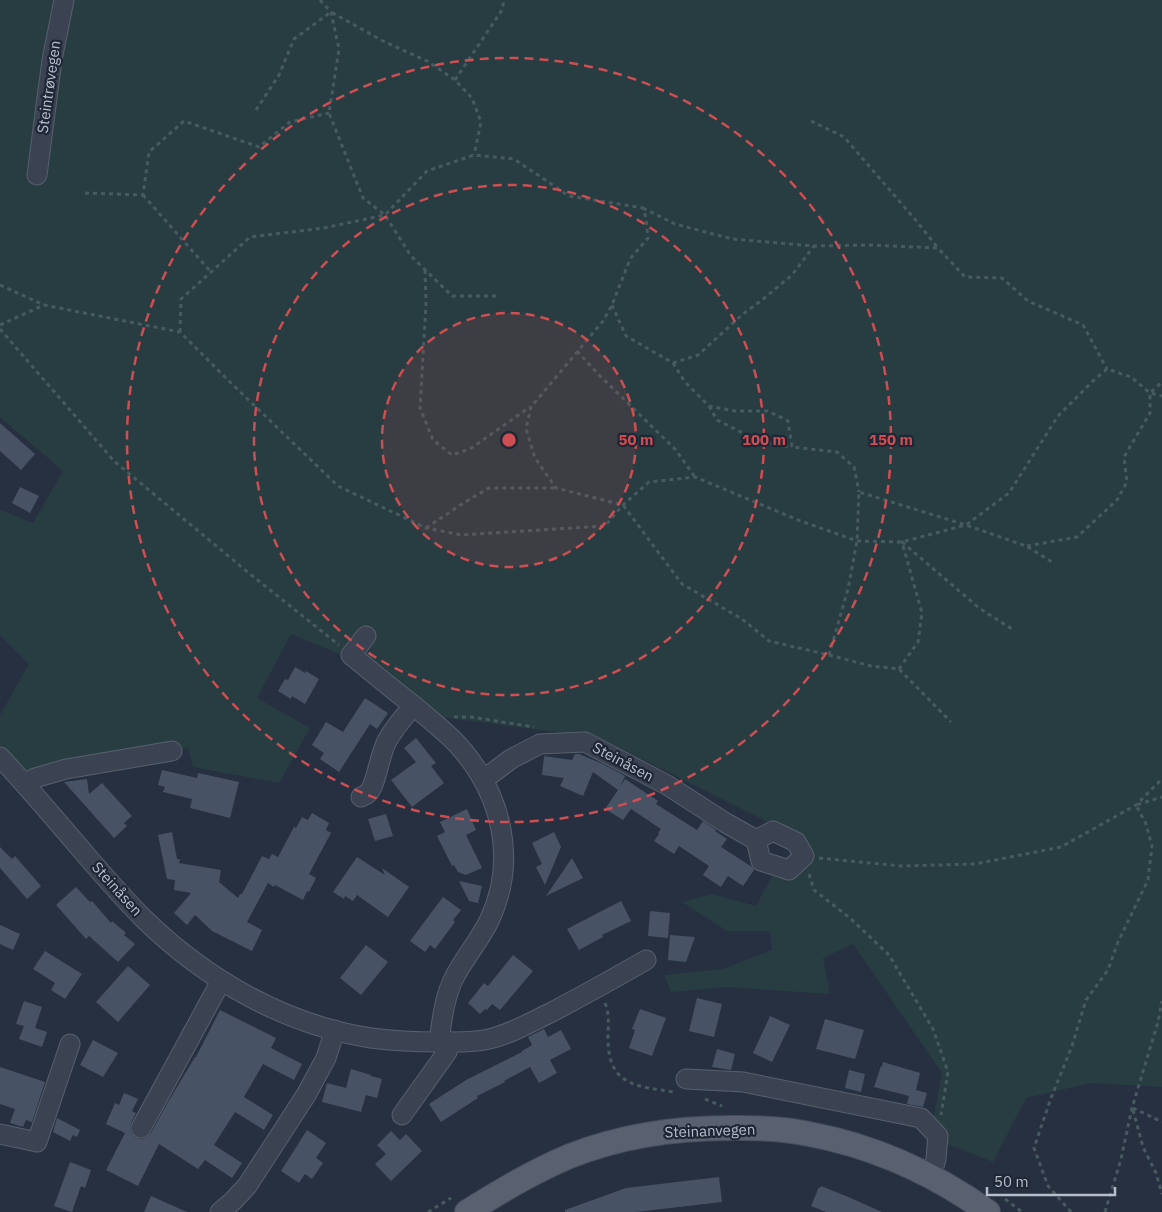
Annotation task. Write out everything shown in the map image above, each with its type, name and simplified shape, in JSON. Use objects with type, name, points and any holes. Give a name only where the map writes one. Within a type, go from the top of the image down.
[{"type":"main road","name":"Steinanvegen","points":[[467,1212],[512,1185],[570,1156],[632,1137],[695,1128],[754,1128],[809,1134],[867,1150],[901,1162],[949,1186],[988,1212]]},
{"type":"street","name":"Steintrøvegen","points":[[37,175],[52,60],[64,0]]},
{"type":"street","points":[[366,636],[351,655],[426,715],[457,744],[470,760],[483,780],[497,810],[504,848],[504,866],[497,901],[477,943],[455,976],[444,1007],[447,1052],[402,1115]]},
{"type":"street","points":[[361,797],[368,793],[373,786],[386,742],[393,730],[414,706]]},
{"type":"street","name":"Steinåsen","points":[[483,780],[511,759],[540,744],[584,742],[667,785],[756,840]]},
{"type":"street","points":[[25,784],[35,778],[66,769],[172,751]]},
{"type":"street","name":"Steinåsen","points":[[0,757],[119,893],[190,960],[221,981],[245,994],[276,1010],[303,1020],[370,1038],[445,1042],[487,1040],[521,1028],[598,988],[646,960]]},
{"type":"street","points":[[772,831],[796,842],[804,856],[789,870],[761,861],[756,840],[772,831]]},
{"type":"street","points":[[141,1128],[221,981]]},
{"type":"street","points":[[226,1207],[246,1186],[306,1095],[326,1058],[335,1030]]},
{"type":"street","points":[[0,1134],[37,1142],[70,1044]]},
{"type":"street","points":[[683,1086],[742,1082],[921,1118],[938,1136],[936,1159],[931,1177]]},
{"type":"path","points":[[320,0],[331,12],[383,41],[428,61],[454,80],[472,98],[481,122],[474,154]]},
{"type":"path","points":[[454,80],[502,10],[504,0]]},
{"type":"path","points":[[256,110],[279,75],[294,39],[331,12]]},
{"type":"path","points":[[331,12],[339,49],[329,113],[363,198],[385,216],[411,256],[452,296],[500,296]]},
{"type":"path","points":[[143,195],[150,152],[184,121],[259,147],[290,122],[329,113]]},
{"type":"path","points":[[811,120],[844,137],[965,277],[1002,278],[1028,301],[1083,325],[1107,369],[1131,377],[1150,394],[1162,396]]},
{"type":"path","points":[[180,332],[181,299],[250,237],[324,228],[385,216],[427,171],[474,154],[514,159],[569,196],[643,208],[675,224],[732,239],[814,246],[868,245],[938,248]]},
{"type":"path","points":[[85,193],[143,195],[211,272]]},
{"type":"path","points":[[426,270],[420,408],[433,440],[452,455],[470,449],[531,407],[603,321],[630,259],[648,238],[643,208]]},
{"type":"path","points":[[672,363],[698,355],[743,314],[792,275],[814,246]]},
{"type":"path","points":[[0,286],[44,305],[180,332],[232,385],[338,486],[426,528],[462,536],[605,526],[623,505],[649,482],[695,477],[798,520],[857,540],[902,542],[966,525],[1009,493],[1058,416],[1107,369]]},
{"type":"path","points":[[612,304],[626,336],[672,363],[685,382],[709,406],[717,420],[742,433],[776,445],[837,452],[854,467],[859,492],[857,540],[848,589],[829,655]]},
{"type":"path","points":[[0,325],[44,305]]},
{"type":"path","points":[[0,329],[114,461],[351,655]]},
{"type":"path","points":[[578,352],[675,449],[695,477]]},
{"type":"path","points":[[1026,546],[1077,537],[1117,500],[1127,482],[1124,457],[1150,413],[1150,394],[1162,382]]},
{"type":"path","points":[[709,406],[735,411],[768,411],[788,422],[792,447]]},
{"type":"path","points":[[531,407],[526,430],[535,458],[556,488]]},
{"type":"path","points":[[426,528],[489,488],[556,488],[623,505],[682,584],[742,619],[769,641],[871,666],[899,670],[951,722]]},
{"type":"path","points":[[859,492],[966,525],[1026,546],[1052,562]]},
{"type":"path","points":[[902,542],[980,608],[1014,631]]},
{"type":"path","points":[[899,670],[918,642],[922,613],[902,542]]},
{"type":"path","points":[[1136,805],[1162,779]]},
{"type":"path","points":[[938,1136],[948,1072],[932,1029],[889,955],[850,918],[814,890],[804,856],[901,866],[975,864],[1061,847],[1136,805],[1162,797]]},
{"type":"path","points":[[1071,1212],[1048,1186],[1034,1148],[1051,1098],[1072,1046],[1086,1000],[1108,970],[1118,942],[1148,880],[1152,846],[1146,824],[1136,805]]},
{"type":"path","points":[[598,988],[608,1012],[608,1052],[612,1065],[620,1076],[631,1083],[643,1087],[683,1086]]},
{"type":"path","points":[[1105,1212],[1121,1160],[1132,1108],[1158,1022],[1162,1001]]},
{"type":"path","points":[[698,1096],[722,1106]]},
{"type":"path","points":[[1132,1108],[1162,1122]]},
{"type":"path","points":[[1132,1108],[1143,1147],[1156,1173],[1162,1194]]},
{"type":"green space","points":[[0,0],[1162,0],[1162,1087],[1091,1083],[1026,1098],[993,1162],[930,1137],[942,1073],[853,944],[823,958],[830,994],[727,987],[671,992],[664,975],[723,969],[772,950],[770,931],[727,931],[682,902],[712,894],[756,906],[771,878],[804,840],[600,738],[426,715],[361,663],[291,634],[257,698],[310,728],[279,783],[193,767],[188,748],[25,784],[0,757],[0,715],[29,664],[0,635],[0,510],[33,523],[63,471],[0,417]]},
{"type":"building","points":[[0,423],[35,454],[21,470],[0,451]]},
{"type":"building","points":[[20,487],[39,496],[30,513],[12,503]]},
{"type":"building","points":[[295,667],[319,679],[305,704],[292,696],[291,699],[278,691],[285,679],[288,680]]},
{"type":"building","points":[[365,698],[388,713],[377,729],[370,724],[339,772],[320,759],[324,753],[312,745],[326,722],[343,732]]},
{"type":"building","points":[[416,738],[436,763],[431,766],[444,783],[412,807],[391,780],[416,762],[404,748]]},
{"type":"building","points":[[575,754],[603,764],[625,776],[620,787],[625,779],[658,801],[656,804],[697,830],[703,821],[716,830],[727,839],[721,847],[754,870],[743,886],[728,876],[721,887],[703,875],[709,866],[679,846],[674,854],[654,841],[661,829],[631,809],[623,820],[605,809],[618,790],[593,772],[583,796],[560,786],[564,778],[542,775],[544,756],[572,760]]},
{"type":"building","points":[[162,770],[197,778],[198,773],[239,782],[230,818],[190,808],[192,799],[163,792],[165,787],[158,785]]},
{"type":"building","points":[[87,779],[89,794],[102,783],[132,816],[124,823],[127,826],[114,838],[64,782]]},
{"type":"building","points":[[467,809],[476,830],[466,835],[482,868],[466,875],[458,872],[454,865],[452,866],[437,836],[445,832],[440,822]]},
{"type":"building","points":[[312,813],[329,823],[326,830],[331,833],[309,874],[316,878],[303,900],[268,883],[247,922],[262,930],[252,951],[212,931],[195,915],[187,925],[174,913],[191,893],[174,890],[175,880],[167,879],[158,835],[172,832],[177,859],[180,859],[179,863],[221,870],[219,882],[238,898],[262,856],[269,859],[272,854],[278,857],[294,827],[296,828],[302,817],[308,820]]},
{"type":"building","points":[[386,814],[393,836],[375,841],[368,819]]},
{"type":"building","points":[[554,832],[561,847],[545,885],[536,867],[542,864],[532,843]]},
{"type":"building","points":[[0,847],[12,859],[15,856],[41,886],[27,899],[0,868]]},
{"type":"building","points":[[357,857],[385,875],[382,868],[409,887],[388,917],[357,895],[353,901],[345,896],[344,899],[333,892]]},
{"type":"building","points":[[572,858],[583,878],[546,896]]},
{"type":"building","points":[[459,881],[482,886],[478,903],[469,901]]},
{"type":"building","points":[[76,887],[90,902],[92,901],[111,923],[112,921],[126,933],[124,935],[135,944],[118,962],[89,936],[86,939],[56,905]]},
{"type":"building","points":[[443,897],[461,910],[453,920],[455,922],[435,949],[430,945],[425,952],[410,941]]},
{"type":"building","points":[[621,901],[631,921],[602,935],[603,937],[579,950],[567,929]]},
{"type":"building","points":[[650,911],[670,913],[668,938],[648,936]]},
{"type":"building","points":[[0,925],[20,934],[13,950],[0,944]]},
{"type":"building","points":[[670,935],[695,937],[686,962],[668,960]]},
{"type":"building","points":[[366,945],[388,962],[361,995],[340,978]]},
{"type":"building","points":[[45,951],[82,974],[65,999],[51,990],[55,983],[33,969]]},
{"type":"building","points":[[513,955],[533,971],[500,1010],[492,1004],[480,1014],[468,1003],[484,983],[488,986]]},
{"type":"building","points":[[128,966],[150,985],[118,1022],[96,1002]]},
{"type":"building","points":[[697,998],[722,1004],[714,1037],[689,1031]]},
{"type":"building","points":[[24,1001],[42,1007],[35,1028],[47,1032],[42,1047],[19,1039],[24,1026],[16,1024]]},
{"type":"building","points":[[640,1009],[666,1018],[652,1056],[629,1048],[635,1030],[632,1029]]},
{"type":"building","points":[[220,1010],[276,1038],[271,1048],[302,1064],[294,1080],[263,1064],[244,1097],[273,1115],[264,1130],[235,1112],[214,1145],[242,1163],[232,1178],[205,1160],[198,1169],[159,1144],[138,1186],[106,1170],[125,1133],[106,1124],[115,1103],[119,1105],[124,1093],[138,1099],[132,1111],[136,1113],[130,1129],[136,1138],[142,1139],[147,1137],[196,1057]]},
{"type":"building","points":[[770,1016],[790,1025],[772,1062],[753,1053]]},
{"type":"building","points":[[825,1019],[864,1030],[855,1059],[816,1049]]},
{"type":"building","points":[[544,1029],[548,1037],[561,1030],[571,1049],[550,1060],[557,1073],[539,1083],[530,1067],[477,1096],[478,1098],[441,1122],[429,1104],[466,1080],[522,1052],[532,1045],[528,1037]]},
{"type":"building","points":[[93,1040],[118,1053],[103,1077],[80,1065]]},
{"type":"building","points":[[717,1049],[735,1054],[731,1070],[712,1067]]},
{"type":"building","points":[[883,1062],[920,1073],[916,1090],[927,1093],[923,1107],[907,1104],[909,1096],[874,1087]]},
{"type":"building","points":[[0,1067],[45,1082],[32,1122],[26,1120],[23,1127],[10,1123],[15,1109],[0,1104]]},
{"type":"building","points":[[351,1069],[382,1079],[377,1098],[366,1095],[361,1112],[322,1102],[327,1083],[346,1088]]},
{"type":"building","points":[[849,1070],[865,1074],[861,1092],[845,1088]]},
{"type":"building","points":[[57,1118],[80,1130],[77,1137],[73,1135],[70,1141],[53,1132]]},
{"type":"building","points":[[307,1130],[326,1143],[316,1158],[323,1163],[312,1179],[305,1174],[299,1183],[281,1171]]},
{"type":"building","points":[[391,1131],[400,1140],[406,1134],[422,1151],[391,1181],[375,1164],[386,1154],[377,1145]]},
{"type":"building","points":[[70,1162],[91,1170],[85,1188],[81,1186],[72,1212],[54,1206]]},
{"type":"building","points":[[719,1177],[722,1202],[636,1212],[565,1212],[565,1210],[626,1188]]},
{"type":"building","points":[[821,1186],[882,1212],[826,1212],[811,1206]]},
{"type":"building","points":[[151,1196],[187,1212],[144,1212]]}]
